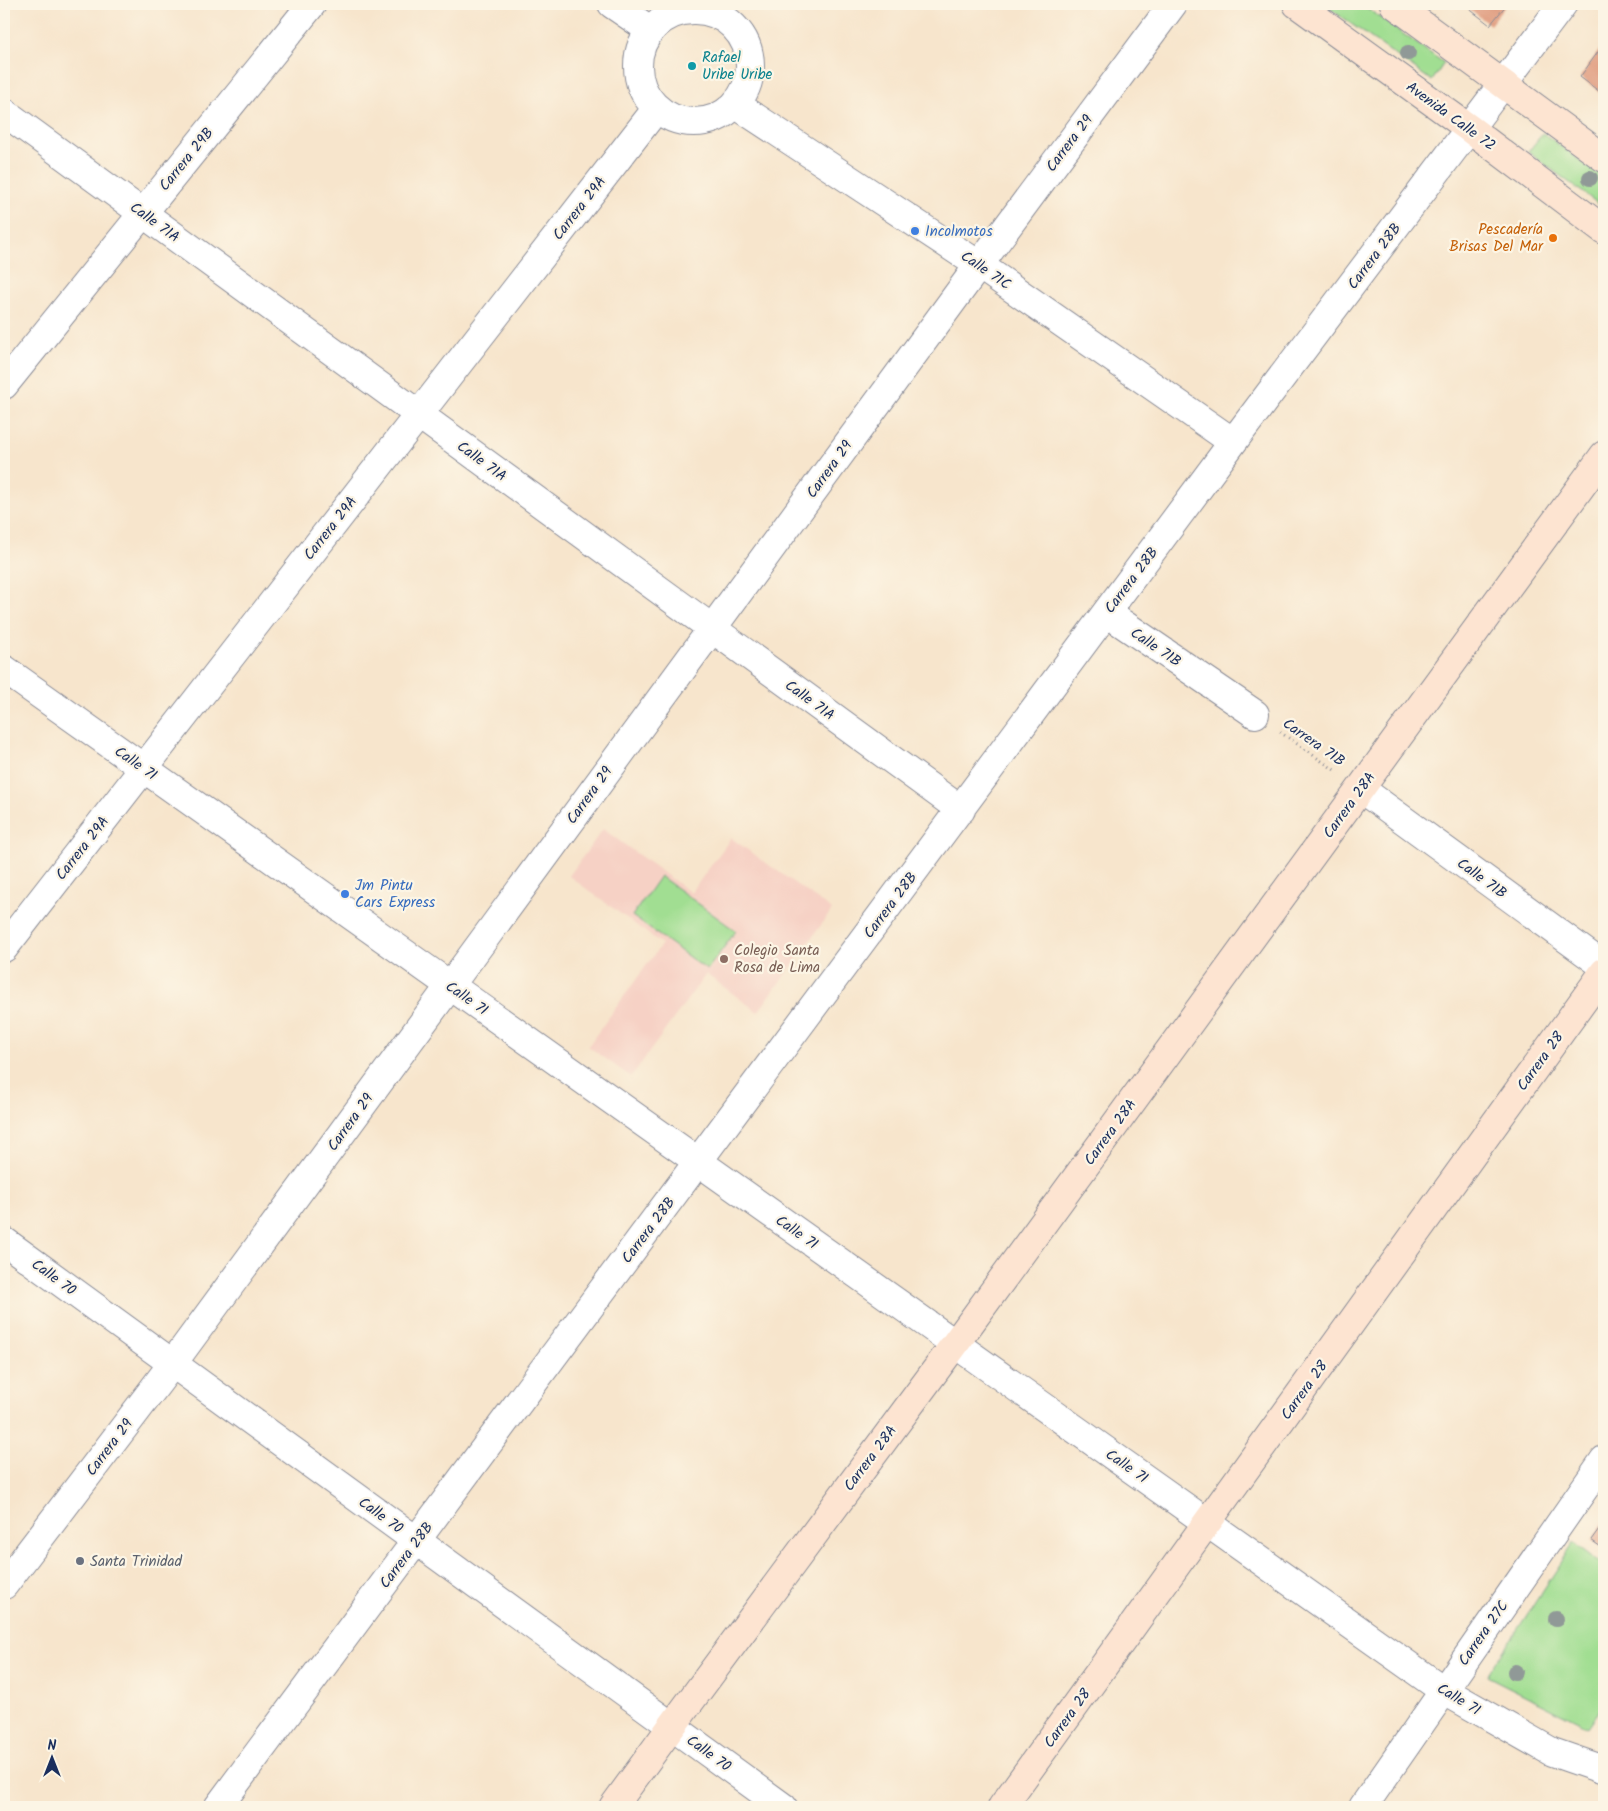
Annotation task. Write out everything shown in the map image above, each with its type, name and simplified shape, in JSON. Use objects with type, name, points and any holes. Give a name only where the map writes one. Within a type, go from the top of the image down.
[{"type":"street","name":"Carrera 29B","points":[[4,385],[312,4]]},
{"type":"street","points":[[612,4],[650,30]]},
{"type":"street","name":"Carrera 29","points":[[4,1585],[173,1363],[979,265],[1173,4]]},
{"type":"street","name":"Avenida Calle 72","points":[[1296,4],[1470,129],[1604,230]]},
{"type":"street","points":[[1394,4],[1604,158]]},
{"type":"street","name":"Carrera 28B","points":[[218,1807],[1233,442],[1563,4]]},
{"type":"street","points":[[686,10],[733,12],[751,60],[748,84],[735,104],[718,117],[697,122],[676,119],[657,108],[644,92],[638,71],[640,50],[650,30],[666,17],[686,10]]},
{"type":"street","name":"Calle 71C","points":[[735,104],[979,265],[1233,442]]},
{"type":"street","name":"Carrera 29A","points":[[4,948],[657,108]]},
{"type":"street","name":"Calle 71A","points":[[4,112],[961,810]]},
{"type":"street","name":"Carrera 28A","points":[[613,1807],[955,1344],[1604,455]]},
{"type":"street","name":"Calle 71B","points":[[1107,613],[1255,714]]},
{"type":"street","name":"Calle 71","points":[[4,669],[1443,1690],[1552,1752],[1604,1770]]},
{"type":"street","name":"Calle 71B","points":[[1360,789],[1604,966]]},
{"type":"street","name":"Carrera 28","points":[[1002,1807],[1208,1524],[1604,972]]},
{"type":"street","name":"Calle 70","points":[[4,1240],[783,1807]]},
{"type":"street","name":"Carrera 27C","points":[[1363,1807],[1604,1460]]},
{"type":"path","name":"Carrera 71B","points":[[1255,714],[1360,789]]},
{"type":"shaded area","name":"Colegio Santa Rosa de Lima","points":[[603,829],[691,893],[731,838],[832,910],[758,1012],[706,974],[631,1077],[588,1046],[662,944],[569,876]]},
{"type":"green space","points":[[1323,4],[1361,4],[1444,63],[1432,81]]},
{"type":"green space","points":[[1543,133],[1604,178],[1604,208],[1528,152]]},
{"type":"green space","points":[[660,876],[736,931],[707,970],[632,916]]},
{"type":"green space","points":[[1574,1543],[1604,1566],[1604,1704],[1588,1727],[1487,1676]]},
{"type":"building","points":[[1463,4],[1507,4],[1490,25]]},
{"type":"building","points":[[1604,46],[1604,95],[1580,77]]},
{"type":"building","points":[[1604,1522],[1604,1549],[1591,1540]]},
{"type":"place","name":"Rafael Uribe Uribe","points":[[692,66]]},
{"type":"place","name":"Incolmotos","points":[[915,231]]},
{"type":"place","name":"Pescadería Brisas Del Mar","points":[[1553,238]]},
{"type":"place","name":"Jm Pintu Cars Express","points":[[345,894]]},
{"type":"place","name":"Colegio Santa Rosa de Lima","points":[[724,959]]},
{"type":"place","name":"Santa Trinidad","points":[[80,1561]]}]
